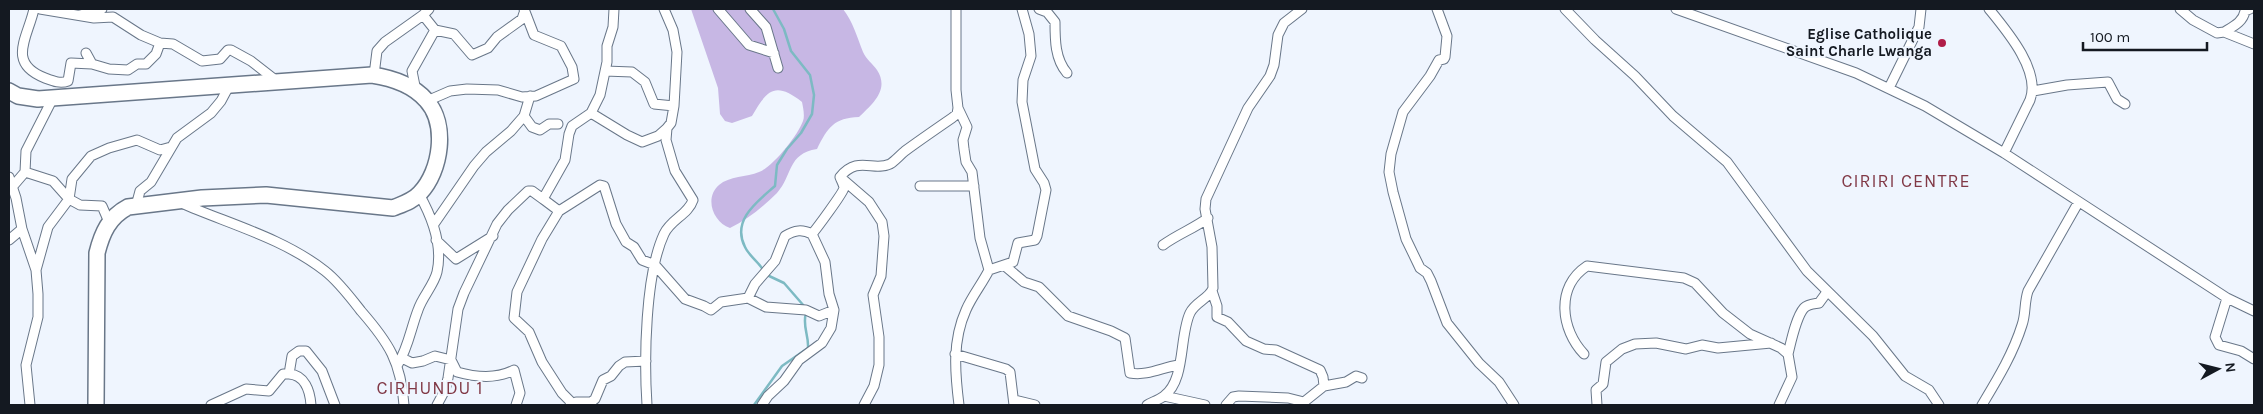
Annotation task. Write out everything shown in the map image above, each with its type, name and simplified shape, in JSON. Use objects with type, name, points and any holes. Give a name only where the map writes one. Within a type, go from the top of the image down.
[{"type":"highway","points":[[9,91],[18,96],[53,98],[374,75],[394,79],[422,96],[434,113],[439,128],[439,148],[436,166],[428,183],[419,194],[408,202],[393,208],[266,195],[176,201],[128,207],[118,212],[109,222],[101,236],[97,253],[96,405]]},
{"type":"street","points":[[34,9],[21,51],[23,61],[42,77],[56,82],[66,83],[68,81],[69,64],[92,64],[109,69],[128,70],[137,64],[146,64],[156,54],[160,43]]},
{"type":"street","points":[[40,9],[94,18],[113,17],[141,35],[160,43],[173,44],[202,61],[220,59],[228,50],[231,50],[278,82]]},
{"type":"street","points":[[79,16],[102,9]]},
{"type":"street","points":[[542,199],[565,160],[572,126],[590,113],[600,95],[605,71],[607,46],[613,27],[614,9]]},
{"type":"street","points":[[590,113],[642,142],[658,136],[671,123],[674,106],[677,52],[673,30],[664,9]]},
{"type":"street","points":[[718,9],[749,45],[774,53]]},
{"type":"street","points":[[750,9],[766,27],[778,68]]},
{"type":"street","points":[[956,9],[955,72],[958,108],[968,127],[963,140],[966,162],[972,172],[980,238],[989,270],[966,310],[961,324],[955,354],[955,381],[959,405]]},
{"type":"street","points":[[989,270],[1013,262],[1018,243],[1035,240],[1046,190],[1035,169],[1022,102],[1023,80],[1031,56],[1029,34],[1022,9]]},
{"type":"street","points":[[1039,9],[1047,12],[1055,22],[1055,38],[1060,65],[1067,73]]},
{"type":"street","points":[[1302,9],[1284,23],[1278,35],[1274,65],[1270,76],[1248,108],[1210,189],[1205,209],[1208,218],[1213,260],[1214,279],[1212,291],[1217,306],[1217,317],[1228,322],[1246,341],[1264,349],[1276,350],[1320,370],[1324,386]]},
{"type":"street","points":[[1437,9],[1447,36],[1445,57],[1439,60],[1430,76],[1403,112],[1391,154],[1389,172],[1406,239],[1420,268],[1427,273],[1431,281],[1447,322],[1479,363],[1499,382],[1514,405]]},
{"type":"street","points":[[1565,9],[1595,40],[1635,76],[1673,116],[1728,162],[1739,175],[1784,242],[1827,292],[1873,336],[1905,376],[1929,390],[1940,405]]},
{"type":"street","points":[[1676,9],[1848,70],[1925,106],[2004,153],[2078,203],[2130,234],[2227,298],[2254,311]]},
{"type":"street","points":[[1889,88],[1919,27],[1921,9]]},
{"type":"street","points":[[1989,9],[2022,56],[2033,80],[2034,91],[2004,153]]},
{"type":"street","points":[[2180,9],[2193,20],[2217,33],[2224,32],[2238,24],[2244,16],[2245,10],[2250,9]]},
{"type":"street","points":[[435,30],[454,34],[472,54],[488,48],[497,37],[522,19],[524,11]]},
{"type":"street","points":[[435,30],[412,71],[422,96],[467,89],[498,90],[518,97],[536,96],[575,78],[572,67],[561,46],[534,35],[524,11]]},
{"type":"street","points":[[374,75],[377,51],[385,42],[426,12],[435,30]]},
{"type":"street","points":[[2224,32],[2254,44]]},
{"type":"street","points":[[86,53],[92,64]]},
{"type":"street","points":[[605,71],[632,72],[645,82],[654,104],[674,106]]},
{"type":"street","points":[[2034,91],[2067,84],[2108,82],[2117,99],[2125,104]]},
{"type":"street","points":[[136,206],[140,190],[151,182],[171,147],[183,133],[211,113],[221,101],[229,86]]},
{"type":"street","points":[[434,224],[474,166],[486,152],[511,132],[524,116],[530,96]]},
{"type":"street","points":[[13,186],[25,172],[26,151],[53,98]]},
{"type":"street","points":[[840,177],[853,166],[866,164],[887,165],[952,118],[958,108]]},
{"type":"street","points":[[524,116],[532,127],[540,130],[549,124],[558,124]]},
{"type":"street","points":[[647,405],[646,360],[649,304],[655,265],[665,233],[671,224],[689,210],[693,200],[680,182],[671,160],[666,140],[667,128]]},
{"type":"street","points":[[36,270],[48,228],[69,199],[72,179],[91,156],[137,140],[160,150],[171,147]]},
{"type":"street","points":[[25,172],[53,181],[69,199],[80,205],[102,206],[109,222]]},
{"type":"street","points":[[9,177],[13,186],[22,229],[36,270],[38,318],[26,365],[30,405]]},
{"type":"street","points":[[812,234],[837,198],[842,194],[844,187],[840,177]]},
{"type":"street","points":[[840,177],[869,202],[882,222],[884,236],[881,276],[873,295],[879,337],[879,365],[874,386],[864,405]]},
{"type":"street","points":[[646,360],[625,362],[611,376],[603,380],[595,399],[591,402],[571,404],[542,362],[529,332],[514,318],[517,292],[542,239],[559,211],[600,184],[604,186],[616,224],[626,242],[634,247],[642,260],[655,265],[685,299],[711,310],[722,302],[748,298],[766,307],[806,310],[819,316],[834,310]]},
{"type":"street","points":[[920,186],[974,186]]},
{"type":"street","points":[[436,405],[445,390],[458,309],[498,224],[508,210],[528,191],[532,191],[559,211]]},
{"type":"street","points":[[404,405],[400,361],[418,308],[437,273],[438,253],[434,224],[419,194]]},
{"type":"street","points":[[176,201],[303,255],[326,272],[373,324],[400,361],[423,362],[435,356],[451,360],[457,372],[466,375],[496,376],[514,370],[520,393],[516,405]]},
{"type":"street","points":[[1982,405],[2000,378],[2022,326],[2024,305],[2028,291],[2078,203]]},
{"type":"street","points":[[1163,245],[1208,218]]},
{"type":"street","points":[[9,240],[22,229]]},
{"type":"street","points":[[748,298],[755,284],[775,261],[786,236],[798,230],[812,234],[825,262],[829,294],[834,310],[831,328],[822,344],[799,360],[762,405]]},
{"type":"street","points":[[436,240],[456,259],[493,236]]},
{"type":"street","points":[[1005,266],[1024,282],[1039,287],[1068,316],[1125,338],[1130,374],[1144,375],[1178,365]]},
{"type":"street","points":[[1584,354],[1571,336],[1564,315],[1565,298],[1572,281],[1587,266],[1689,280],[1701,288],[1702,292],[1730,319],[1750,334],[1788,354]]},
{"type":"street","points":[[1147,405],[1164,396],[1172,388],[1190,313],[1198,302],[1212,291]]},
{"type":"street","points":[[1780,405],[1792,377],[1788,354],[1793,333],[1802,312],[1808,305],[1819,303],[1827,292]]},
{"type":"street","points":[[2227,298],[2215,337],[2220,345],[2241,351],[2254,359]]},
{"type":"street","points":[[1598,405],[1596,390],[1603,384],[1606,362],[1628,346],[1656,343],[1686,349],[1702,345],[1718,348],[1771,344]]},
{"type":"street","points":[[289,374],[292,356],[298,351],[306,351],[326,379],[335,405]]},
{"type":"street","points":[[955,354],[1006,369],[1012,377],[1014,402],[1035,405]]},
{"type":"street","points":[[211,405],[246,389],[269,391],[282,374],[296,374],[306,384],[311,405]]},
{"type":"street","points":[[1226,405],[1233,397],[1239,396],[1288,398],[1304,404],[1324,386],[1346,382],[1356,376],[1362,378]]},
{"type":"street","points":[[1164,396],[1204,405]]},
{"type":"shaded area","points":[[691,9],[843,9],[852,24],[864,55],[877,70],[880,77],[880,90],[874,102],[859,117],[843,119],[833,125],[817,149],[800,155],[795,160],[777,193],[755,213],[730,228],[719,221],[712,209],[711,203],[714,190],[723,182],[759,172],[771,164],[791,142],[800,127],[804,119],[803,106],[802,102],[785,92],[772,91],[762,100],[752,116],[732,123],[725,121],[720,114],[718,88]]},
{"type":"waterway","points":[[764,271],[745,247],[741,228],[748,212],[775,186],[777,165],[787,149],[801,133],[812,114],[814,95],[810,75],[791,51],[784,29],[773,9]]},
{"type":"waterway","points":[[767,275],[784,283],[804,306]]},
{"type":"waterway","points":[[754,405],[782,366],[808,348],[805,322],[806,313]]},
{"type":"place","name":"Eglise Catholique Saint Charle Lwanga","points":[[1942,43]]},
{"type":"district","name":"CIRIRI CENTRE","points":[[1906,181]]},
{"type":"district","name":"CIRHUNDU 1","points":[[430,388]]}]
